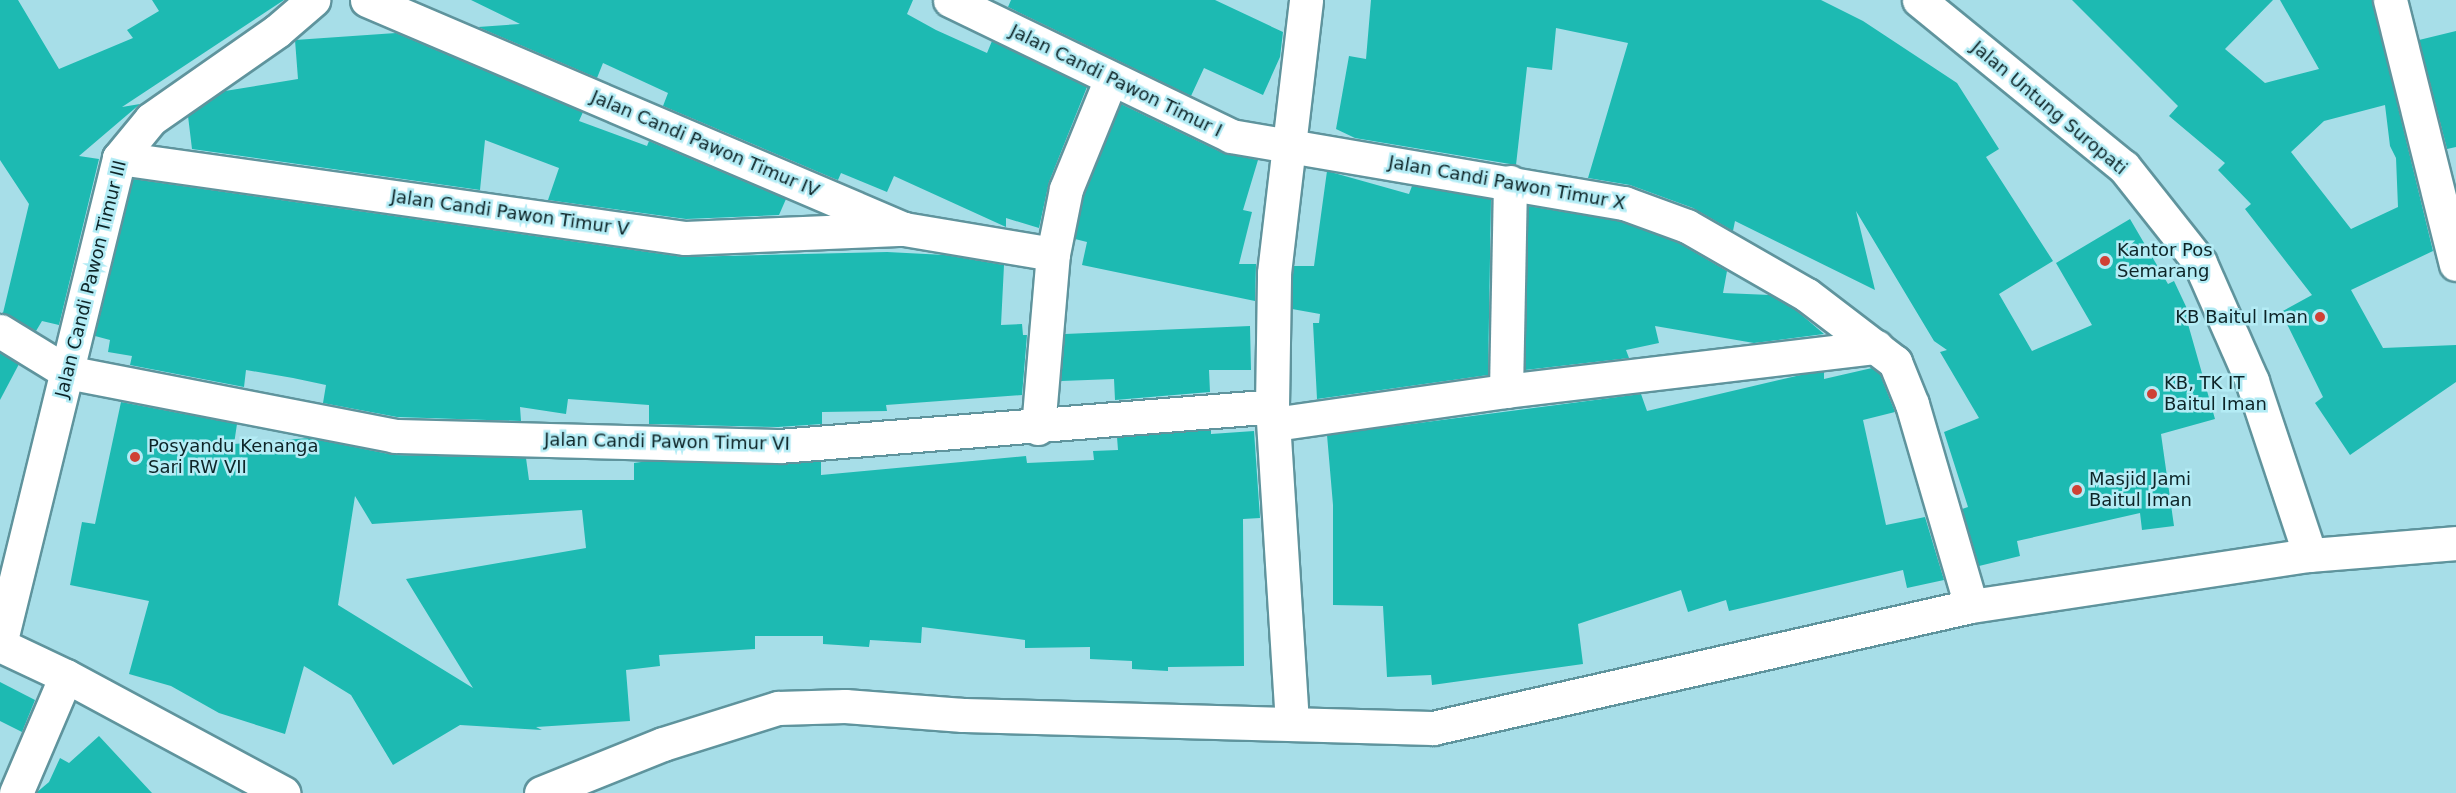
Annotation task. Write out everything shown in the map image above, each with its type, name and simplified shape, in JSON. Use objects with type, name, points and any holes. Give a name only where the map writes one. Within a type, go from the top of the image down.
[{"type":"street","name":"Jalan Candi Pawon Timur III","points":[[0,644],[119,158],[151,119],[278,31],[313,0]]},
{"type":"street","name":"Jalan Candi Pawon Timur IV","points":[[366,0],[904,230],[1053,254]]},
{"type":"street","name":"Jalan Candi Pawon Timur I","points":[[950,0],[1231,136],[1288,145]]},
{"type":"street","points":[[1292,723],[1273,415],[1274,273],[1306,0]]},
{"type":"street","name":"Jalan Untung Suropati","points":[[1919,0],[2124,167],[2200,263],[2252,381],[2310,555]]},
{"type":"street","points":[[2390,0],[2456,264]]},
{"type":"street","points":[[1038,428],[1053,254],[1066,189],[1111,79]]},
{"type":"street","name":"Jalan Candi Pawon Timur X","points":[[1288,145],[1624,202],[1687,226],[1807,295],[1895,362],[1912,404],[1971,606]]},
{"type":"street","name":"Jalan Candi Pawon Timur V","points":[[119,158],[685,238],[904,230]]},
{"type":"street","points":[[1506,391],[1510,182]]},
{"type":"street","points":[[0,331],[67,372]]},
{"type":"street","name":"Jalan Candi Pawon Timur VI","points":[[67,372],[395,436],[779,446],[1273,415],[1506,391],[1876,347]]},
{"type":"street","points":[[541,793],[663,744],[778,708],[845,706],[963,715],[1433,728],[1971,606],[2310,555],[2456,543]]},
{"type":"street","points":[[0,644],[66,676],[283,793]]},
{"type":"street","points":[[16,793],[66,676]]},
{"type":"building","points":[[0,0],[18,0],[59,69],[133,38],[127,30],[159,11],[152,0],[284,0],[122,107],[140,104],[79,156],[99,159],[59,325],[42,321],[36,331],[3,313],[29,204],[0,160]]},
{"type":"building","points":[[471,0],[913,0],[907,14],[936,30],[987,53],[992,41],[1087,87],[1049,182],[1039,228],[1006,218],[1006,227],[894,176],[887,192],[841,173],[838,180],[835,179],[663,106],[668,93],[603,63],[597,78],[478,27],[520,24]]},
{"type":"building","points":[[1011,0],[1215,0],[1283,32],[1280,57],[1263,95],[1204,68],[1191,96],[1008,7]]},
{"type":"building","points":[[1371,0],[1821,0],[1863,21],[1957,83],[1999,149],[1986,157],[2053,261],[1999,294],[2032,351],[2092,325],[2056,263],[2130,219],[2168,284],[2174,281],[2190,315],[2186,317],[2215,419],[2161,434],[2174,526],[2142,530],[2140,513],[2017,541],[2020,556],[1979,566],[1962,509],[1968,507],[1944,432],[1979,418],[1940,352],[1947,350],[1934,341],[1856,211],[1875,290],[1735,221],[1733,231],[1693,208],[1630,185],[1588,178],[1628,43],[1556,28],[1552,70],[1527,67],[1516,165],[1355,138],[1336,129],[1349,56],[1366,59]]},
{"type":"building","points":[[2072,0],[2273,0],[2225,49],[2265,83],[2319,69],[2280,0],[2372,0],[2433,251],[2351,290],[2383,348],[2456,345],[2456,382],[2350,455],[2315,403],[2323,397],[2281,312],[2312,295],[2245,209],[2251,204],[2218,170],[2225,163],[2169,116],[2178,106]],"holes":[[[2385,105],[2390,146],[2396,158],[2398,207],[2351,229],[2291,152],[2324,121]]]},
{"type":"building","points":[[2456,31],[2456,147],[2447,149],[2419,40]]},
{"type":"building","points":[[396,33],[583,112],[579,121],[647,146],[649,141],[786,199],[779,215],[686,219],[548,200],[559,168],[485,140],[480,190],[192,149],[188,116],[225,91],[298,79],[295,40]]},
{"type":"building","points":[[1121,104],[1223,153],[1258,160],[1243,210],[1252,212],[1239,264],[1256,264],[1255,301],[1082,265],[1087,242],[1075,239],[1084,194]]},
{"type":"building","points":[[1327,171],[1409,194],[1412,186],[1491,199],[1488,375],[1317,399],[1313,323],[1319,323],[1320,314],[1292,309],[1293,274],[1294,266],[1314,266]]},
{"type":"building","points":[[133,179],[683,257],[887,252],[945,255],[1004,265],[1001,325],[1022,324],[1023,335],[1027,335],[1022,395],[886,405],[887,411],[822,412],[822,424],[778,427],[649,424],[649,405],[568,399],[566,414],[520,407],[521,421],[397,417],[323,403],[326,385],[293,378],[246,370],[244,387],[130,365],[132,356],[108,352],[110,340],[95,336]]},
{"type":"building","points":[[1528,206],[1619,221],[1679,243],[1727,271],[1723,293],[1770,295],[1797,311],[1824,334],[1754,343],[1655,326],[1659,343],[1626,350],[1629,358],[1525,370]]},
{"type":"building","points":[[1250,326],[1251,370],[1209,370],[1210,392],[1115,400],[1114,379],[1061,381],[1065,334]]},
{"type":"building","points":[[0,353],[19,364],[0,400]]},
{"type":"building","points":[[1872,368],[1880,374],[1895,412],[1863,420],[1886,525],[1925,517],[1944,580],[1907,588],[1903,570],[1729,611],[1726,600],[1688,612],[1681,590],[1578,624],[1583,664],[1432,685],[1431,675],[1387,677],[1383,606],[1333,605],[1333,505],[1327,435],[1641,394],[1647,411],[1805,374],[1824,372],[1824,379]]},
{"type":"building","points":[[121,402],[237,424],[234,444],[309,438],[394,455],[526,458],[529,480],[634,480],[634,463],[648,461],[779,465],[821,461],[821,475],[1026,456],[1027,463],[1094,460],[1093,451],[1118,450],[1117,437],[1211,430],[1211,434],[1254,431],[1260,518],[1243,519],[1244,666],[1168,667],[1168,671],[1132,669],[1132,661],[1090,659],[1090,647],[1025,648],[1025,640],[922,627],[921,643],[870,640],[869,647],[823,644],[823,636],[755,636],[755,649],[659,655],[660,666],[626,670],[630,721],[536,727],[542,730],[460,725],[393,765],[351,695],[304,666],[285,734],[219,713],[171,686],[129,674],[149,601],[70,585],[82,522],[95,524]],"holes":[[[355,496],[372,524],[582,510],[586,548],[406,579],[473,688],[338,605]]]},
{"type":"building","points":[[0,682],[35,700],[22,732],[0,721]]},
{"type":"building","points":[[99,736],[152,793],[36,793],[49,782],[60,758],[69,763]]},
{"type":"place","name":"Kantor Pos Semarang","points":[[2105,261]]},
{"type":"place","name":"KB Baitul Iman","points":[[2320,317]]},
{"type":"place","name":"KB, TK IT Baitul Iman","points":[[2152,394]]},
{"type":"place","name":"Posyandu Kenanga Sari RW VII","points":[[135,457]]},
{"type":"place","name":"Masjid Jami Baitul Iman","points":[[2077,490]]}]
